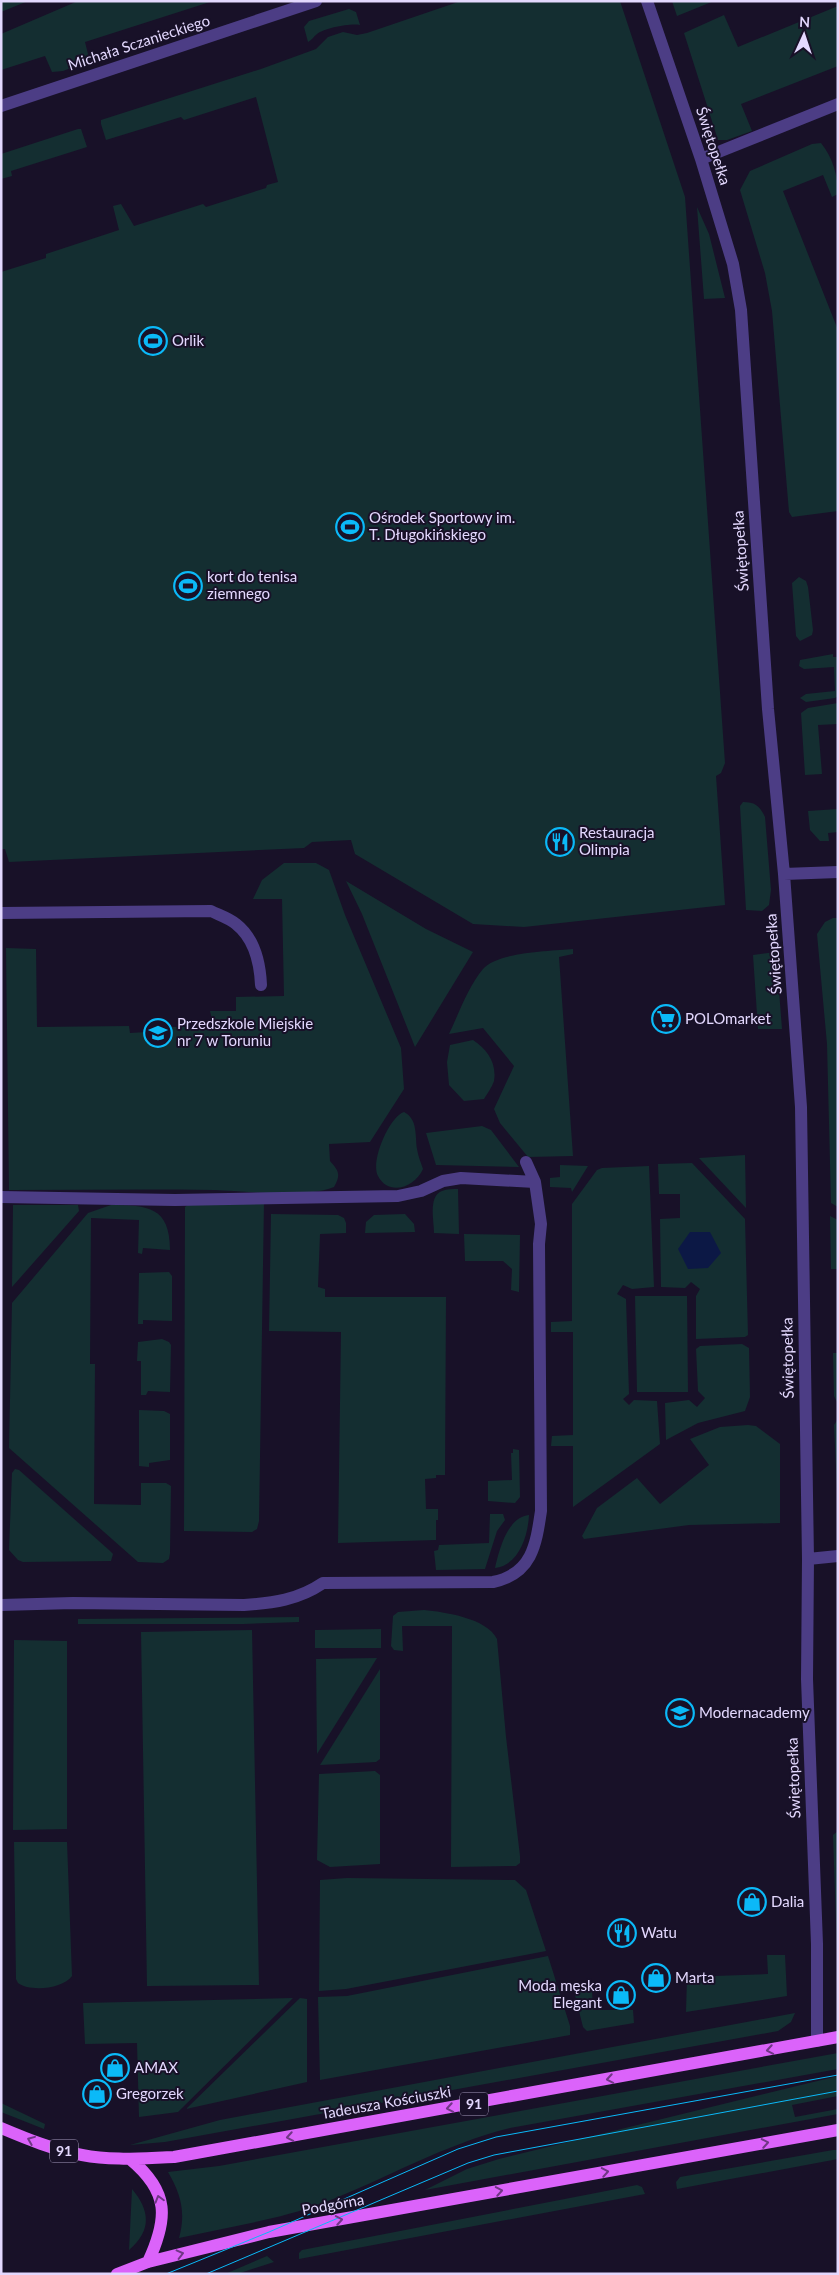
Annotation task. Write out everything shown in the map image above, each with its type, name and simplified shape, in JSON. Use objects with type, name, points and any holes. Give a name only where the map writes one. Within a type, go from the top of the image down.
[{"type":"main road","name":"Tadeusza Kościuszki","points":[[1,2128],[73,2154],[130,2159],[174,2157],[245,2146],[838,2037]]},
{"type":"main road","name":"Podgórna","points":[[117,2274],[148,2262],[269,2232],[838,2130]]},
{"type":"main road","points":[[130,2159],[146,2172],[160,2199],[163,2219],[159,2238],[148,2262]]},
{"type":"street","name":"Michała Sczanieckiego","points":[[1,106],[316,1]]},
{"type":"street","name":"Świętopełka","points":[[647,1],[701,159],[730,255],[739,292],[768,700],[784,874],[801,1107],[808,1559],[807,1679],[817,1944],[818,2041]]},
{"type":"street","points":[[701,159],[838,104]]},
{"type":"street","points":[[784,874],[838,872]]},
{"type":"street","points":[[1,913],[211,911],[236,924],[252,944],[260,965],[261,985]]},
{"type":"street","points":[[1,1605],[244,1605],[272,1603],[300,1596],[323,1583],[493,1582],[506,1578],[523,1566],[532,1556],[541,1511],[539,1244],[541,1224],[535,1182],[526,1162]]},
{"type":"street","points":[[1,1197],[175,1200],[372,1197],[398,1196],[421,1191],[443,1181],[461,1178],[535,1182]]},
{"type":"street","points":[[808,1559],[838,1556]]},
{"type":"green space","points":[[1,1],[28,1],[1,12]]},
{"type":"green space","points":[[78,1],[213,1],[85,42],[88,54],[87,62],[63,71],[52,72],[45,56],[1,70],[1,34]]},
{"type":"green space","name":"Ośrodek Sportowy im. T. Długokińskiego","points":[[461,1],[620,1],[685,197],[725,763],[721,773],[716,776],[725,905],[524,927],[473,924],[355,854],[351,840],[312,842],[304,848],[9,862],[5,849],[1,849],[1,272],[46,258],[46,254],[119,230],[113,206],[121,204],[134,226],[203,204],[206,207],[266,188],[267,185],[278,182],[256,97],[184,120],[181,117],[106,140],[101,120],[261,69],[316,49],[328,37],[343,32],[357,35],[367,33]]},
{"type":"green space","points":[[672,1],[714,1],[677,16]]},
{"type":"green space","points":[[838,6],[838,66],[741,104],[752,131],[727,140],[718,140],[684,33],[724,15],[738,47]]},
{"type":"green space","points":[[349,9],[356,12],[360,25],[344,25],[331,28],[317,34],[308,42],[304,27],[309,21]]},
{"type":"green space","points":[[81,129],[87,147],[11,171],[12,176],[1,179],[1,154]]},
{"type":"green space","points":[[821,143],[834,167],[838,194],[832,197],[823,175],[783,191],[838,330],[838,511],[792,517],[789,512],[772,311],[765,273],[740,190],[750,171],[812,144]]},
{"type":"green space","points":[[697,207],[709,234],[725,298],[704,299]]},
{"type":"green space","points":[[799,577],[806,581],[808,587],[813,630],[812,635],[800,641],[796,636],[792,583]]},
{"type":"green space","points":[[833,654],[833,657],[838,657],[838,696],[806,702],[800,698],[806,694],[835,691],[834,667],[804,669],[799,666],[800,660]]},
{"type":"green space","points":[[838,703],[838,724],[818,725],[822,774],[805,775],[801,713],[808,708]]},
{"type":"green space","points":[[743,802],[757,805],[765,817],[771,890],[769,905],[762,911],[746,910],[740,806]]},
{"type":"green space","points":[[838,809],[838,832],[828,833],[829,841],[820,841],[810,830],[808,811]]},
{"type":"green space","points":[[284,863],[316,863],[329,870],[345,915],[401,1048],[404,1089],[370,1142],[329,1144],[330,1161],[338,1173],[338,1179],[334,1187],[307,1193],[259,1193],[214,1190],[9,1190],[6,948],[36,949],[37,1027],[129,1026],[130,1033],[147,1032],[147,1027],[210,1027],[210,1024],[213,1024],[210,1011],[236,1011],[236,997],[284,996],[282,899],[253,899],[262,880]]},
{"type":"green space","points":[[346,881],[426,929],[473,952],[415,1047],[362,914]]},
{"type":"green space","points":[[838,918],[838,1207],[831,1203],[827,1044],[817,934],[825,922]]},
{"type":"green space","points":[[573,949],[573,954],[559,957],[573,1156],[528,1157],[500,1123],[494,1109],[514,1066],[483,1028],[449,1034],[473,984],[483,969],[490,963],[525,953]]},
{"type":"green space","points":[[776,952],[782,1029],[758,1029],[753,955]]},
{"type":"green space","points":[[473,1040],[490,1057],[495,1074],[494,1081],[484,1099],[464,1101],[449,1085],[447,1062],[450,1045]]},
{"type":"green space","points":[[404,1112],[414,1123],[417,1152],[423,1169],[414,1181],[408,1185],[395,1188],[383,1182],[378,1176],[376,1169],[382,1141],[392,1122]]},
{"type":"green space","points":[[482,1126],[491,1130],[519,1167],[436,1165],[426,1133]]},
{"type":"green space","points":[[745,1155],[746,1208],[699,1158]]},
{"type":"green space","points":[[692,1163],[745,1219],[748,1335],[745,1337],[696,1339],[696,1296],[700,1289],[691,1282],[685,1288],[661,1287],[660,1219],[680,1218],[680,1194],[659,1194],[658,1164]]},
{"type":"green space","points":[[560,1165],[588,1166],[572,1192],[571,1188],[550,1187],[550,1178],[560,1177]]},
{"type":"green space","points":[[649,1166],[654,1287],[632,1289],[623,1285],[617,1294],[626,1299],[629,1394],[623,1399],[629,1405],[634,1400],[657,1401],[660,1444],[573,1507],[573,1446],[551,1446],[552,1436],[573,1435],[573,1332],[551,1332],[551,1322],[572,1321],[572,1204],[597,1170],[602,1168]]},
{"type":"green space","points":[[458,1189],[459,1234],[434,1233],[433,1203],[435,1198],[442,1191]]},
{"type":"green space","points":[[264,1202],[259,1521],[257,1529],[252,1532],[184,1531],[185,1207],[189,1204]]},
{"type":"green space","points":[[13,1205],[78,1205],[79,1211],[12,1287]]},
{"type":"green space","points":[[111,1205],[136,1206],[154,1211],[166,1225],[170,1250],[143,1248],[142,1254],[138,1253],[139,1220],[91,1218],[90,1364],[95,1364],[94,1504],[141,1505],[141,1483],[166,1483],[171,1486],[170,1553],[169,1559],[163,1563],[138,1562],[9,1448],[12,1303],[88,1213]]},
{"type":"green space","points":[[271,1214],[338,1215],[344,1218],[346,1233],[320,1234],[318,1287],[325,1289],[325,1297],[446,1297],[445,1475],[436,1475],[436,1478],[425,1479],[426,1509],[438,1509],[436,1540],[338,1543],[341,1332],[269,1331]]},
{"type":"green space","points":[[405,1214],[414,1224],[415,1232],[365,1233],[366,1222],[374,1215]]},
{"type":"green space","points":[[830,1216],[838,1220],[838,1269],[831,1269]]},
{"type":"green space","points":[[464,1234],[520,1235],[519,1292],[511,1290],[512,1269],[503,1261],[465,1261]]},
{"type":"green space","points":[[169,1272],[172,1276],[172,1321],[143,1320],[143,1324],[138,1324],[139,1273]]},
{"type":"green space","points":[[635,1296],[687,1296],[688,1392],[637,1392]]},
{"type":"green space","points":[[162,1339],[171,1345],[170,1392],[148,1391],[146,1395],[141,1395],[141,1361],[137,1361],[138,1342]]},
{"type":"green space","points":[[742,1344],[749,1348],[750,1397],[745,1411],[698,1423],[666,1440],[665,1403],[689,1400],[697,1407],[705,1398],[698,1391],[696,1349],[700,1346]]},
{"type":"green space","points":[[833,1353],[838,1353],[837,1402],[834,1396]]},
{"type":"green space","points":[[139,1410],[164,1411],[170,1414],[170,1460],[149,1463],[149,1467],[139,1466]]},
{"type":"green space","points":[[838,1419],[838,1510],[834,1425]]},
{"type":"green space","points":[[756,1426],[780,1444],[780,1523],[689,1525],[584,1539],[582,1536],[597,1508],[637,1478],[660,1504],[709,1465],[690,1439],[720,1427]]},
{"type":"green space","points":[[513,1449],[519,1450],[520,1497],[515,1503],[488,1501],[488,1481],[512,1480],[511,1453],[513,1453]]},
{"type":"green space","points":[[15,1469],[19,1470],[109,1550],[113,1554],[111,1561],[23,1562],[18,1560],[9,1550],[12,1473]]},
{"type":"green space","points":[[490,1514],[503,1514],[505,1520],[497,1531],[485,1569],[436,1570],[434,1551],[438,1550],[439,1545],[489,1543]]},
{"type":"green space","points":[[529,1515],[527,1532],[521,1548],[510,1561],[503,1566],[495,1568],[505,1536],[510,1528],[521,1517]]},
{"type":"green space","points":[[424,1610],[442,1612],[475,1621],[492,1632],[497,1639],[520,1856],[520,1863],[516,1866],[451,1867],[452,1626],[402,1626],[403,1651],[394,1650],[391,1646],[393,1616],[398,1612]]},
{"type":"green space","points":[[299,1617],[299,1622],[243,1624],[78,1624],[78,1619]]},
{"type":"green space","points":[[381,1629],[381,1648],[315,1648],[315,1630]]},
{"type":"green space","points":[[252,1630],[259,1985],[147,1986],[141,1632]]},
{"type":"green space","points":[[14,1640],[67,1641],[67,1829],[13,1830]]},
{"type":"green space","points":[[377,1658],[317,1754],[316,1659]]},
{"type":"green space","points":[[380,1669],[380,1759],[376,1762],[320,1765]]},
{"type":"green space","points":[[375,1771],[380,1775],[380,1864],[330,1867],[317,1860],[319,1774]]},
{"type":"green space","points":[[838,1831],[838,1981],[833,1835]]},
{"type":"green space","points":[[14,1842],[67,1842],[72,1976],[61,1984],[46,1988],[30,1988],[18,1983],[16,1979]]},
{"type":"green space","points":[[347,1878],[515,1880],[526,1890],[546,1951],[346,1989],[319,1991],[320,1880]]},
{"type":"green space","points":[[767,1955],[785,1955],[787,1996],[686,2012],[687,1977],[768,1974]]},
{"type":"green space","points":[[548,1956],[570,2026],[570,2035],[320,2080],[318,1997],[347,1996]]},
{"type":"green space","points":[[592,1989],[593,2010],[633,2010],[634,2023],[587,2031],[583,2027],[574,1991]]},
{"type":"green space","points":[[293,1998],[178,2112],[139,2117],[137,2043],[85,2044],[83,2003]]},
{"type":"green space","points":[[300,1998],[307,1999],[307,2082],[186,2109]]},
{"type":"green space","points":[[795,2013],[791,2022],[778,2031],[165,2142],[130,2145],[220,2120]]},
{"type":"green space","points":[[838,2053],[838,2069],[510,2128],[485,2135],[415,2162],[347,2193],[306,2209],[270,2219],[179,2238],[182,2220],[181,2204],[168,2172],[219,2166]]},
{"type":"green space","points":[[838,2076],[838,2096],[792,2105],[795,2117],[838,2109],[838,2114],[425,2190],[467,2169],[499,2159]]},
{"type":"green space","points":[[1,2103],[45,2124],[44,2129],[1,2112]]},
{"type":"green space","points":[[838,2150],[838,2159],[677,2189],[676,2182],[680,2177]]},
{"type":"green space","points":[[637,2185],[642,2187],[645,2194],[299,2259],[299,2253],[302,2250]]},
{"type":"green space","points":[[132,2189],[142,2205],[146,2220],[142,2235],[129,2250]]},
{"type":"green space","points":[[267,2256],[274,2262],[237,2274],[225,2274]]},
{"type":"water","points":[[690,1232],[710,1232],[721,1253],[708,1268],[688,1269],[678,1249]]},
{"type":"tram line","points":[[166,2274],[269,2232],[458,2149],[496,2137],[838,2075]]},
{"type":"tram line","points":[[206,2274],[468,2163],[494,2155],[838,2091]]},
{"type":"place","name":"Orlik","points":[[153,341]]},
{"type":"place","name":"Ośrodek Sportowy im. T. Długokińskiego","points":[[350,527]]},
{"type":"place","name":"kort do tenisa ziemnego","points":[[188,586]]},
{"type":"place","name":"Restauracja Olimpia","points":[[560,842]]},
{"type":"place","name":"POLOmarket","points":[[666,1019]]},
{"type":"place","name":"Przedszkole Miejskie nr 7 w Toruniu","points":[[158,1033]]},
{"type":"place","name":"Modernacademy","points":[[680,1713]]},
{"type":"place","name":"Dalia","points":[[752,1902]]},
{"type":"place","name":"Watu","points":[[622,1933]]},
{"type":"place","name":"Marta","points":[[656,1978]]},
{"type":"place","name":"Moda męska Elegant","points":[[621,1995]]},
{"type":"place","name":"AMAX","points":[[115,2068]]},
{"type":"place","name":"Gregorzek","points":[[97,2094]]}]
